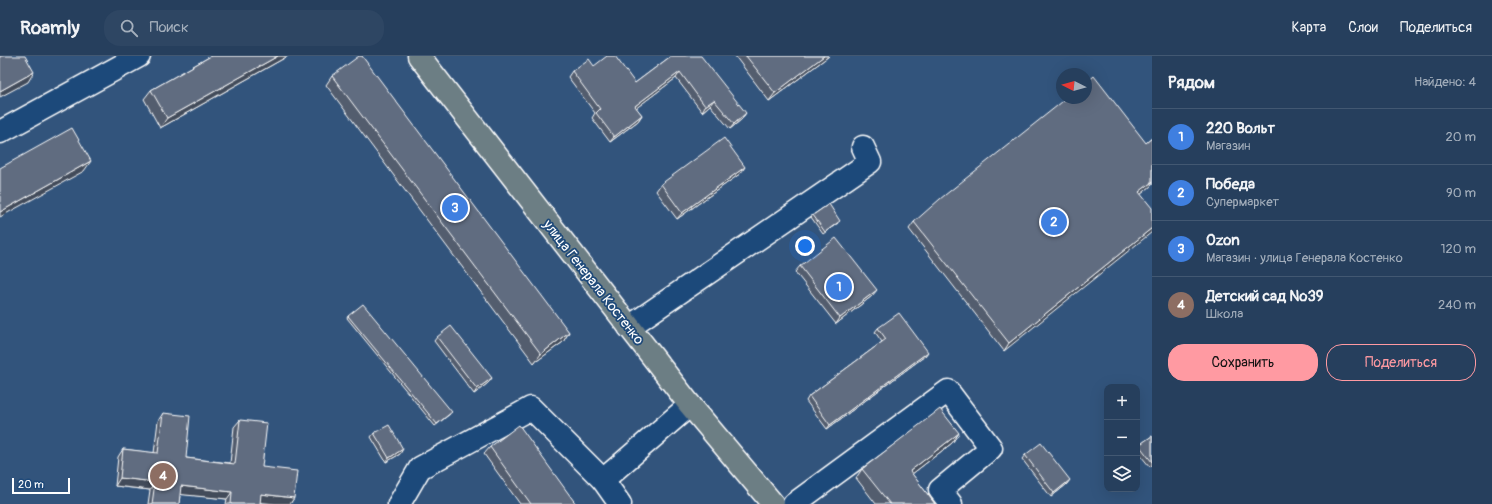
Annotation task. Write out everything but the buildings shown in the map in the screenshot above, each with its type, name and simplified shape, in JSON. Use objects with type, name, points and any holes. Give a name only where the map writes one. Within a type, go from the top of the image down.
[{"type":"main road","name":"улица Генерала Костенко","points":[[419,56],[690,405],[773,504]]},
{"type":"street","points":[[0,132],[139,56]]},
{"type":"street","points":[[629,327],[870,162],[863,147]]},
{"type":"street","points":[[794,504],[948,391],[991,448],[940,490],[951,504]]},
{"type":"street","points":[[603,480],[690,405]]},
{"type":"street","points":[[399,504],[420,468],[531,408],[603,480],[620,504]]},
{"type":"place","name":"Ozon","points":[[455,208]]},
{"type":"place","name":"Победа","points":[[1054,222]]},
{"type":"place","name":"220 Вольт","points":[[839,287]]},
{"type":"place","name":"Детский сад №39","points":[[163,476]]}]
